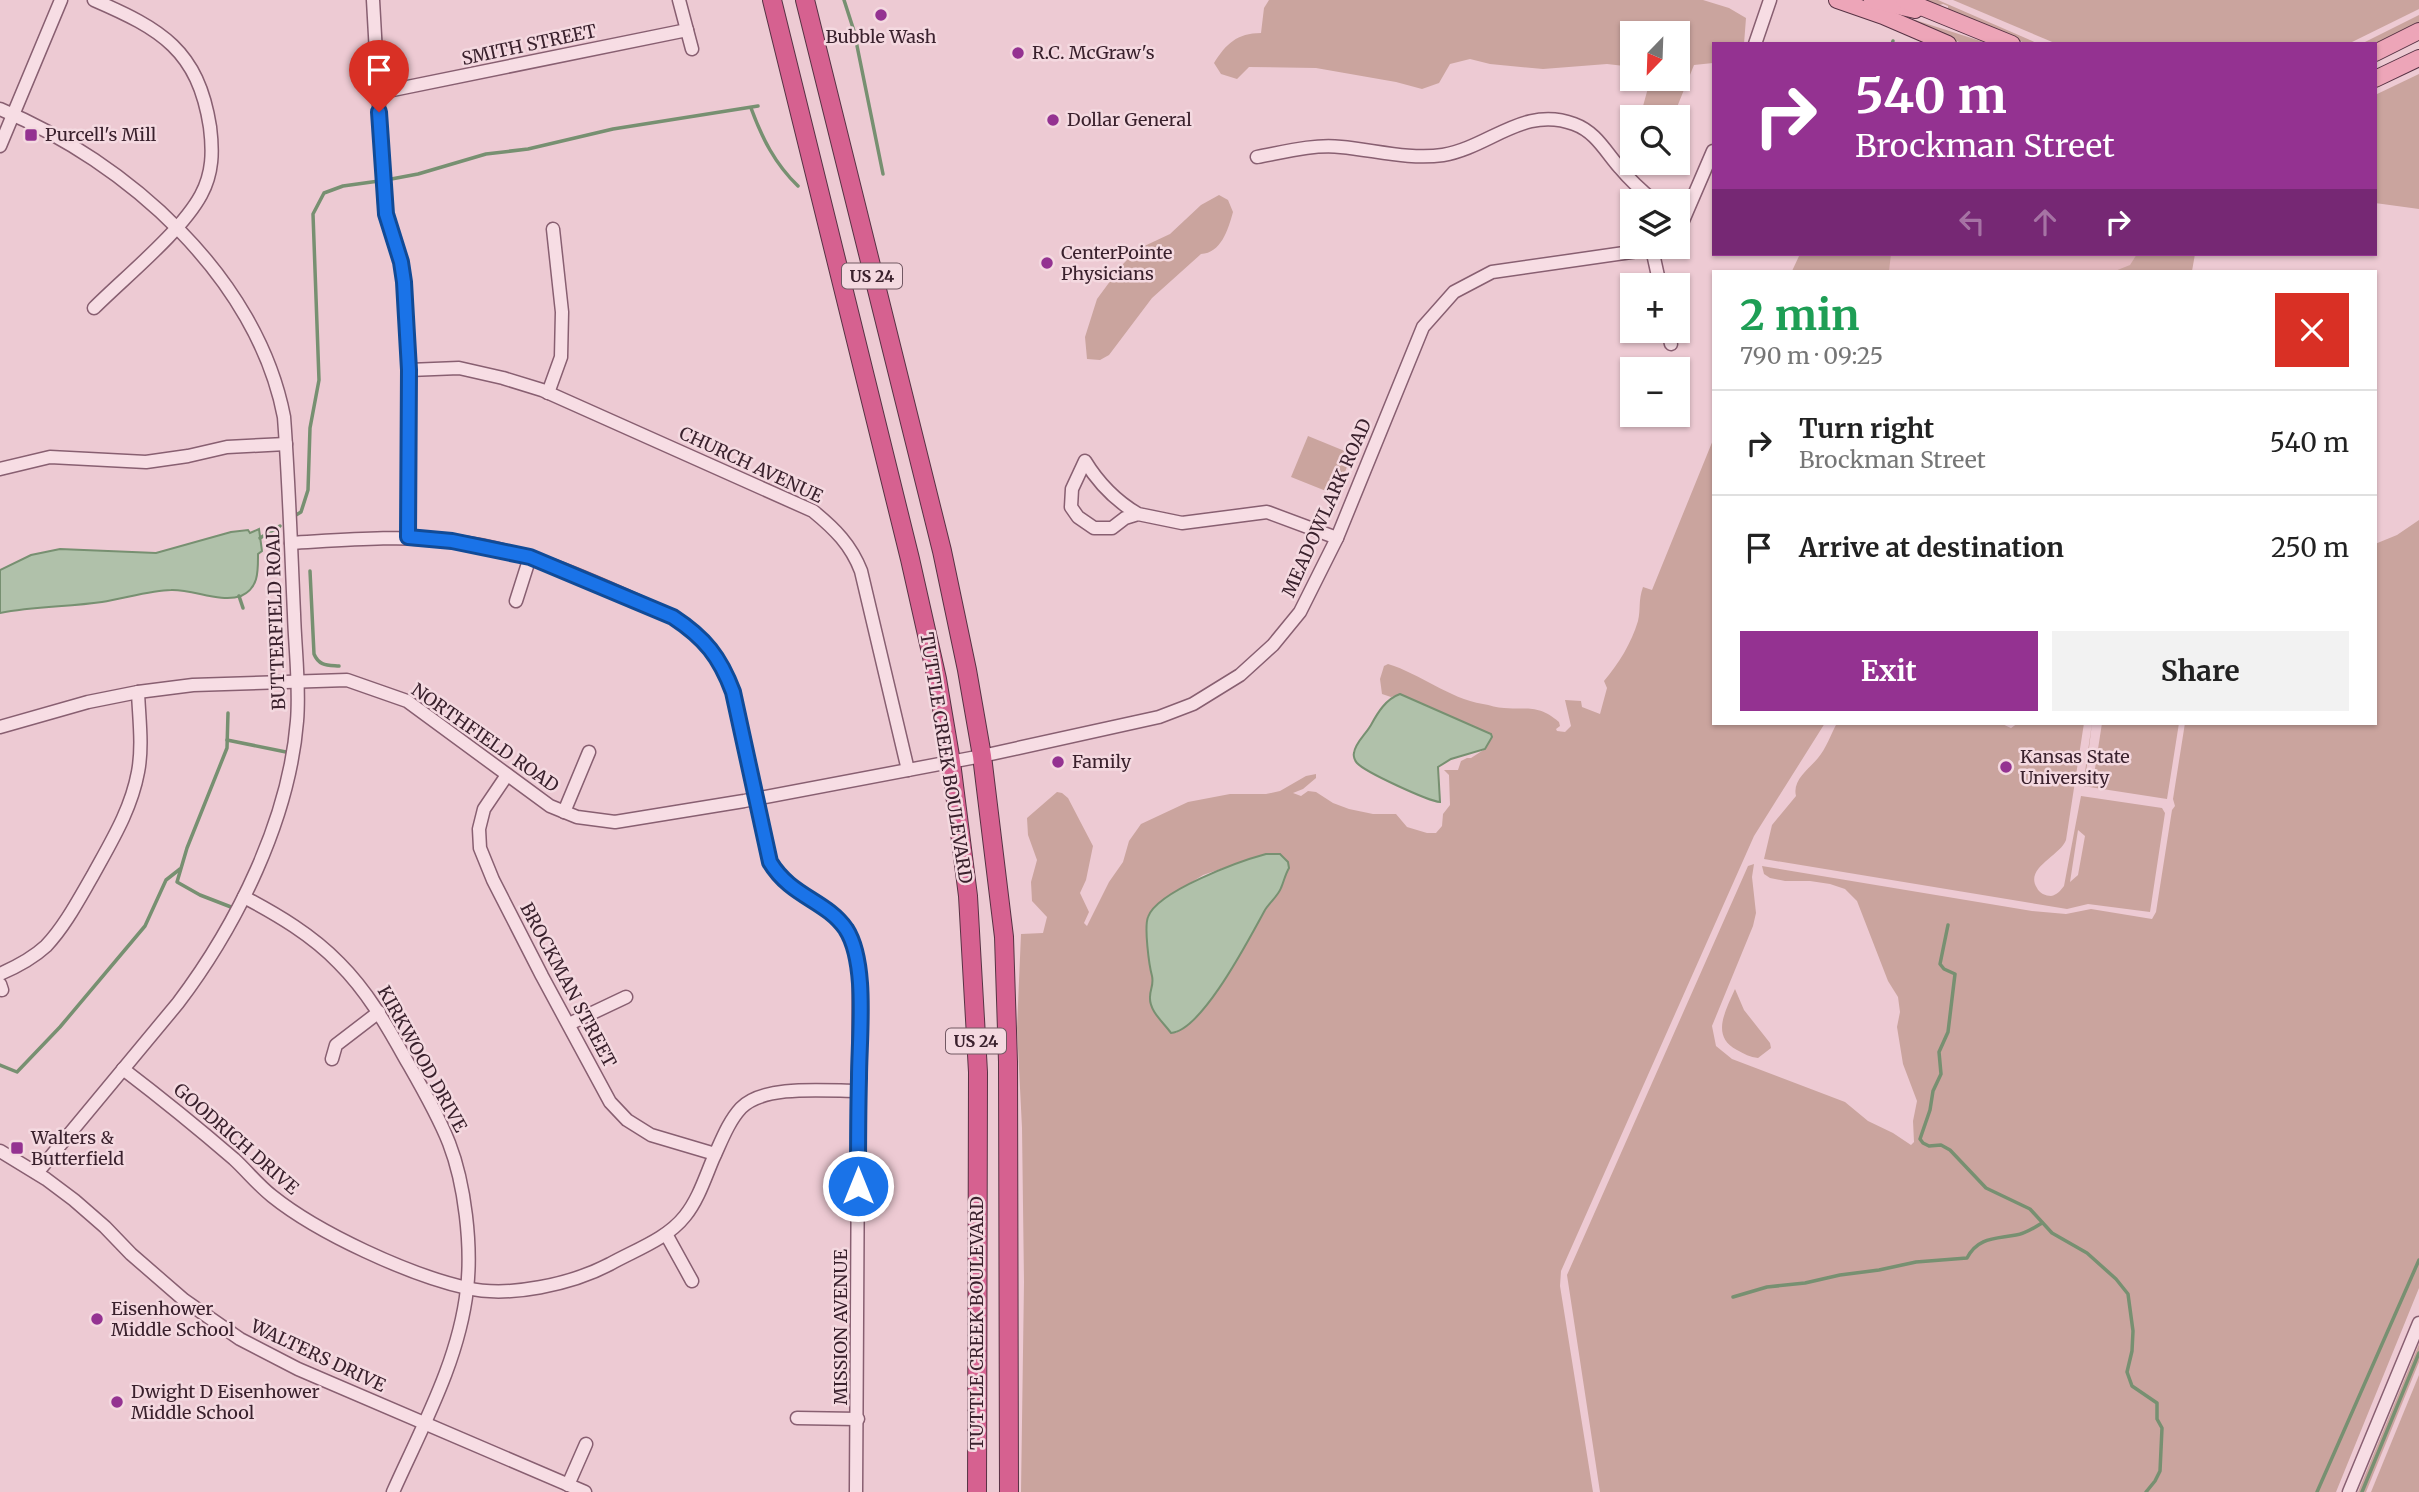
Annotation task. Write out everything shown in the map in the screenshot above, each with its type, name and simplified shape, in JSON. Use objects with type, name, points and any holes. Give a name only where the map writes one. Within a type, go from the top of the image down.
[{"type":"highway","name":"TUTTLE CREEK BOULEVARD","points":[[772,0],[910,559],[937,679],[951,762],[968,896],[978,1072],[977,1492]]},
{"type":"highway","name":"TUTTLE CREEK BOULEVARD","points":[[805,0],[942,551],[982,756],[1004,937],[1009,1076],[1009,1492]]},
{"type":"main road","points":[[1837,0],[1943,42]]},
{"type":"main road","points":[[1872,0],[1951,18]]},
{"type":"main road","points":[[1904,0],[2007,42]]},
{"type":"main road","points":[[2377,52],[2419,31]]},
{"type":"main road","points":[[2377,78],[2419,58]]},
{"type":"street","points":[[0,146],[61,0]]},
{"type":"street","points":[[93,308],[176,228],[200,197],[212,160],[212,140],[202,90],[181,54],[149,26],[94,0]]},
{"type":"street","points":[[373,0],[386,214],[401,262],[404,282],[409,370],[408,537]]},
{"type":"street","points":[[679,0],[692,49]]},
{"type":"street","points":[[1756,42],[1770,0]]},
{"type":"street","name":"SMITH STREET","points":[[378,93],[687,30]]},
{"type":"street","name":"BUTTERFIELD ROAD","points":[[0,109],[53,134],[112,171],[176,228],[209,264],[244,314],[273,373],[284,417],[297,680],[298,720],[290,766],[270,839],[244,897],[198,976],[37,1173]]},
{"type":"street","points":[[1256,157],[1314,146],[1339,146],[1424,157],[1442,155],[1477,144],[1516,124],[1545,118],[1563,120],[1590,132],[1641,189]]},
{"type":"street","points":[[1690,202],[1712,153]]},
{"type":"street","points":[[548,393],[561,358],[562,312],[553,229]]},
{"type":"street","name":"MEADOWLARK ROAD","points":[[951,762],[1159,717],[1193,704],[1240,675],[1273,645],[1300,612],[1337,538],[1423,327],[1454,292],[1492,272],[1620,253]]},
{"type":"street","name":"CHURCH AVENUE","points":[[409,370],[458,368],[503,378],[548,393],[813,511],[842,538],[854,553],[861,571],[908,770]]},
{"type":"street","points":[[0,469],[50,457],[146,461],[188,456],[227,447],[286,444]]},
{"type":"street","points":[[1138,514],[1125,517],[1112,528],[1086,524],[1077,516],[1071,506],[1072,489],[1085,461],[1107,491],[1138,514],[1182,523],[1268,512],[1337,538]]},
{"type":"street","name":"MISSION AVENUE","points":[[291,543],[408,537],[463,542],[530,557],[673,617],[707,644],[723,666],[733,692],[767,852],[777,874],[787,885],[839,920],[855,948],[859,969],[856,1492]]},
{"type":"street","points":[[516,601],[530,557]]},
{"type":"street","name":"NORTHFIELD ROAD","points":[[0,727],[88,702],[138,692],[193,685],[347,680],[407,701],[535,796],[564,812],[596,821],[615,822],[951,762]]},
{"type":"street","points":[[0,974],[29,959],[55,935],[76,905],[119,829],[131,802],[138,772],[141,744],[138,692]]},
{"type":"street","points":[[564,812],[589,752]]},
{"type":"street","name":"BROCKMAN STREET","points":[[507,775],[484,809],[479,829],[480,848],[500,894],[610,1102],[627,1120],[651,1135],[715,1154]]},
{"type":"street","name":"KIRKWOOD DRIVE","points":[[244,897],[321,946],[366,993],[432,1107],[450,1146],[468,1231],[467,1289],[457,1342],[393,1492]]},
{"type":"street","points":[[569,1024],[626,997]]},
{"type":"street","points":[[332,1059],[336,1045],[379,1012]]},
{"type":"street","name":"GOODRICH DRIVE","points":[[123,1069],[194,1125],[270,1195],[301,1217],[386,1260],[467,1289],[495,1291],[575,1279],[666,1234],[685,1216],[728,1126],[743,1107],[765,1095],[805,1091],[859,1091]]},
{"type":"street","name":"WALTERS DRIVE","points":[[0,1151],[37,1173],[86,1210],[168,1287],[229,1332],[259,1350],[585,1492]]},
{"type":"street","points":[[666,1234],[692,1281]]},
{"type":"street","points":[[2349,1492],[2419,1323]]},
{"type":"street","points":[[797,1418],[858,1419]]},
{"type":"street","points":[[568,1485],[586,1444]]},
{"type":"shaded area","points":[[1269,0],[1703,0],[1729,8],[1746,18],[1744,42],[1712,42],[1712,63],[1694,65],[1690,75],[1690,21],[1620,21],[1620,66],[1543,69],[1490,64],[1470,59],[1450,64],[1439,83],[1422,89],[1316,68],[1249,67],[1237,79],[1221,74],[1214,63],[1223,50],[1239,37],[1261,33],[1264,8]]},
{"type":"shaded area","points":[[1926,0],[1938,0],[2034,42],[2022,42],[1948,10],[1948,6]]},
{"type":"shaded area","points":[[1953,0],[2419,0],[2419,9],[2352,42],[2052,42]]},
{"type":"shaded area","points":[[2419,15],[2419,22],[2377,43],[2365,42]]},
{"type":"shaded area","points":[[1915,20],[1984,42],[1959,42],[1914,23]]},
{"type":"shaded area","points":[[2419,74],[2419,209],[2377,203],[2377,94]]},
{"type":"shaded area","points":[[1647,91],[1684,91],[1678,105],[1643,105]]},
{"type":"shaded area","points":[[1219,195],[1228,200],[1233,212],[1219,245],[1208,253],[1201,254],[1152,298],[1109,355],[1100,360],[1087,359],[1085,337],[1097,299],[1122,265],[1138,249],[1170,234],[1201,205]]},
{"type":"shaded area","points":[[1799,256],[1891,256],[1889,270],[1792,270]]},
{"type":"shaded area","points":[[1880,256],[2191,256],[2189,270],[1881,270]]},
{"type":"shaded area","points":[[2136,256],[2195,256],[2192,270],[2118,270],[2130,265]]},
{"type":"shaded area","points":[[1308,436],[1352,454],[1336,495],[1291,477]]},
{"type":"shaded area","points":[[1712,442],[1712,725],[1824,725],[1754,836],[1561,1271],[1560,1286],[1593,1492],[1021,1492],[1024,1282],[1022,1128],[1017,1028],[1021,934],[1043,933],[1047,917],[1032,901],[1031,882],[1037,860],[1028,835],[1027,818],[1057,792],[1068,798],[1093,846],[1086,880],[1080,893],[1089,912],[1084,923],[1087,926],[1109,882],[1123,862],[1129,841],[1141,824],[1188,802],[1230,794],[1266,794],[1280,791],[1306,776],[1316,774],[1316,778],[1303,789],[1293,793],[1301,796],[1308,791],[1316,792],[1349,809],[1373,814],[1396,814],[1407,827],[1436,833],[1442,826],[1443,814],[1450,805],[1449,775],[1444,770],[1458,770],[1461,761],[1485,749],[1491,734],[1400,694],[1391,697],[1382,694],[1380,679],[1384,666],[1388,664],[1400,668],[1470,701],[1501,708],[1545,712],[1559,722],[1557,731],[1565,732],[1571,726],[1565,700],[1581,701],[1582,707],[1600,714],[1607,688],[1604,681],[1632,638],[1638,621],[1643,587],[1652,590]],"holes":[[[1272,854],[1282,887],[1204,1008],[1176,1033],[1169,1031],[1153,1009],[1150,995],[1154,984],[1146,928],[1176,892],[1203,875]]]},
{"type":"shaded area","points":[[2419,520],[2419,1288],[2336,1492],[1600,1492],[1567,1275],[1748,866],[1754,864],[1752,877],[1756,913],[1712,1026],[1716,1046],[1732,1059],[1845,1102],[1868,1121],[1911,1145],[1914,1142],[1913,1121],[1917,1101],[1903,1064],[1897,1027],[1900,1012],[1898,997],[1888,981],[1857,901],[1845,889],[1830,884],[1770,878],[1764,874],[1762,866],[2032,911],[2066,914],[2091,909],[2152,919],[2156,912],[2172,810],[2175,806],[2173,799],[2185,725],[2377,725],[2377,543],[2397,535]]},
{"type":"shaded area","points":[[259,529],[262,551],[258,554],[256,578],[247,593],[241,596],[224,598],[163,590],[102,602],[0,613],[0,570],[31,555],[60,549],[156,553],[231,532],[248,530],[250,533]]},
{"type":"shaded area","points":[[1400,694],[1491,734],[1485,749],[1451,759],[1438,767],[1440,802],[1384,779],[1362,767],[1354,758],[1356,746],[1380,711]]},
{"type":"shaded area","points":[[1836,725],[2004,725],[2011,728],[2015,725],[2084,725],[2066,840],[2039,868],[2034,881],[2039,891],[2049,896],[2064,886],[2081,796],[2162,808],[2165,813],[2150,912],[2088,904],[2067,909],[1764,859],[1772,825],[1796,796],[1796,785],[1802,775],[1826,746]],"holes":[[[2078,830],[2085,836],[2078,875],[2070,882]]]},
{"type":"shaded area","points":[[2092,725],[2086,773],[2094,775],[2102,725],[2179,725],[2167,799],[2083,786]]},
{"type":"shaded area","points":[[1266,854],[1280,854],[1288,862],[1289,868],[1280,891],[1265,910],[1224,981],[1197,1017],[1171,1033],[1154,1012],[1150,1002],[1152,979],[1148,955],[1148,917],[1155,907],[1182,887]]},
{"type":"shaded area","points":[[1735,989],[1744,1010],[1770,1043],[1771,1048],[1758,1058],[1737,1050],[1724,1038],[1722,1022]]},
{"type":"shaded area","points":[[2419,1344],[2419,1362],[2366,1492],[2358,1492]]},
{"type":"shaded area","points":[[2419,1375],[2419,1492],[2371,1492]]},
{"type":"waterway","points":[[844,0],[854,31],[883,174]]},
{"type":"waterway","points":[[386,180],[418,174],[486,154],[528,149],[613,129],[758,106]]},
{"type":"waterway","points":[[751,108],[770,150],[782,169],[798,186]]},
{"type":"waterway","points":[[296,515],[301,512],[308,490],[310,428],[319,380],[313,214],[324,193],[343,186],[379,181]]},
{"type":"waterway","points":[[260,538],[280,526]]},
{"type":"waterway","points":[[310,571],[314,654],[321,663],[339,666]]},
{"type":"waterway","points":[[239,596],[243,608]]},
{"type":"waterway","points":[[228,713],[227,748],[187,848],[177,882],[200,895],[231,907]]},
{"type":"waterway","points":[[227,740],[286,752]]},
{"type":"waterway","points":[[0,1065],[17,1072],[60,1027],[145,926],[166,880],[180,869]]},
{"type":"waterway","points":[[1948,925],[1940,964],[1955,974],[1948,1032],[1939,1052],[1941,1074],[1933,1091],[1920,1139],[1929,1146],[1941,1145],[1950,1150],[1986,1188],[2030,1209],[2052,1233],[2087,1253],[2116,1279],[2128,1294],[2133,1331],[2127,1372],[2132,1386],[2157,1403],[2157,1419],[2162,1428],[2160,1471],[2146,1492]]},
{"type":"waterway","points":[[1733,1297],[1767,1287],[1805,1283],[1916,1262],[1967,1258],[1971,1251],[1982,1243],[2023,1233],[2042,1223]]},
{"type":"waterway","points":[[2317,1492],[2419,1260]]},
{"type":"waterway","points":[[2362,1492],[2419,1353]]},
{"type":"place","name":"Bubble Wash","points":[[881,15]]},
{"type":"place","name":"R.C. McGraw's","points":[[1018,53]]},
{"type":"place","name":"Dollar General","points":[[1053,120]]},
{"type":"place","name":"Purcell's Mill","points":[[31,135]]},
{"type":"place","name":"CenterPointe Physicians","points":[[1047,263]]},
{"type":"place","name":"Family","points":[[1058,762]]},
{"type":"place","name":"Kansas State University","points":[[2006,767]]},
{"type":"place","name":"Walters & Butterfield","points":[[17,1148]]},
{"type":"place","name":"Eisenhower Middle School","points":[[97,1319]]},
{"type":"place","name":"Dwight D Eisenhower Middle School","points":[[117,1402]]},
{"type":"route","points":[[379,112],[386,214],[401,262],[404,282],[409,370],[408,537],[485,546],[551,564],[673,617],[707,644],[723,666],[733,692],[770,862],[787,885],[839,920],[855,948],[859,969],[860,1010],[858,1186]]}]
